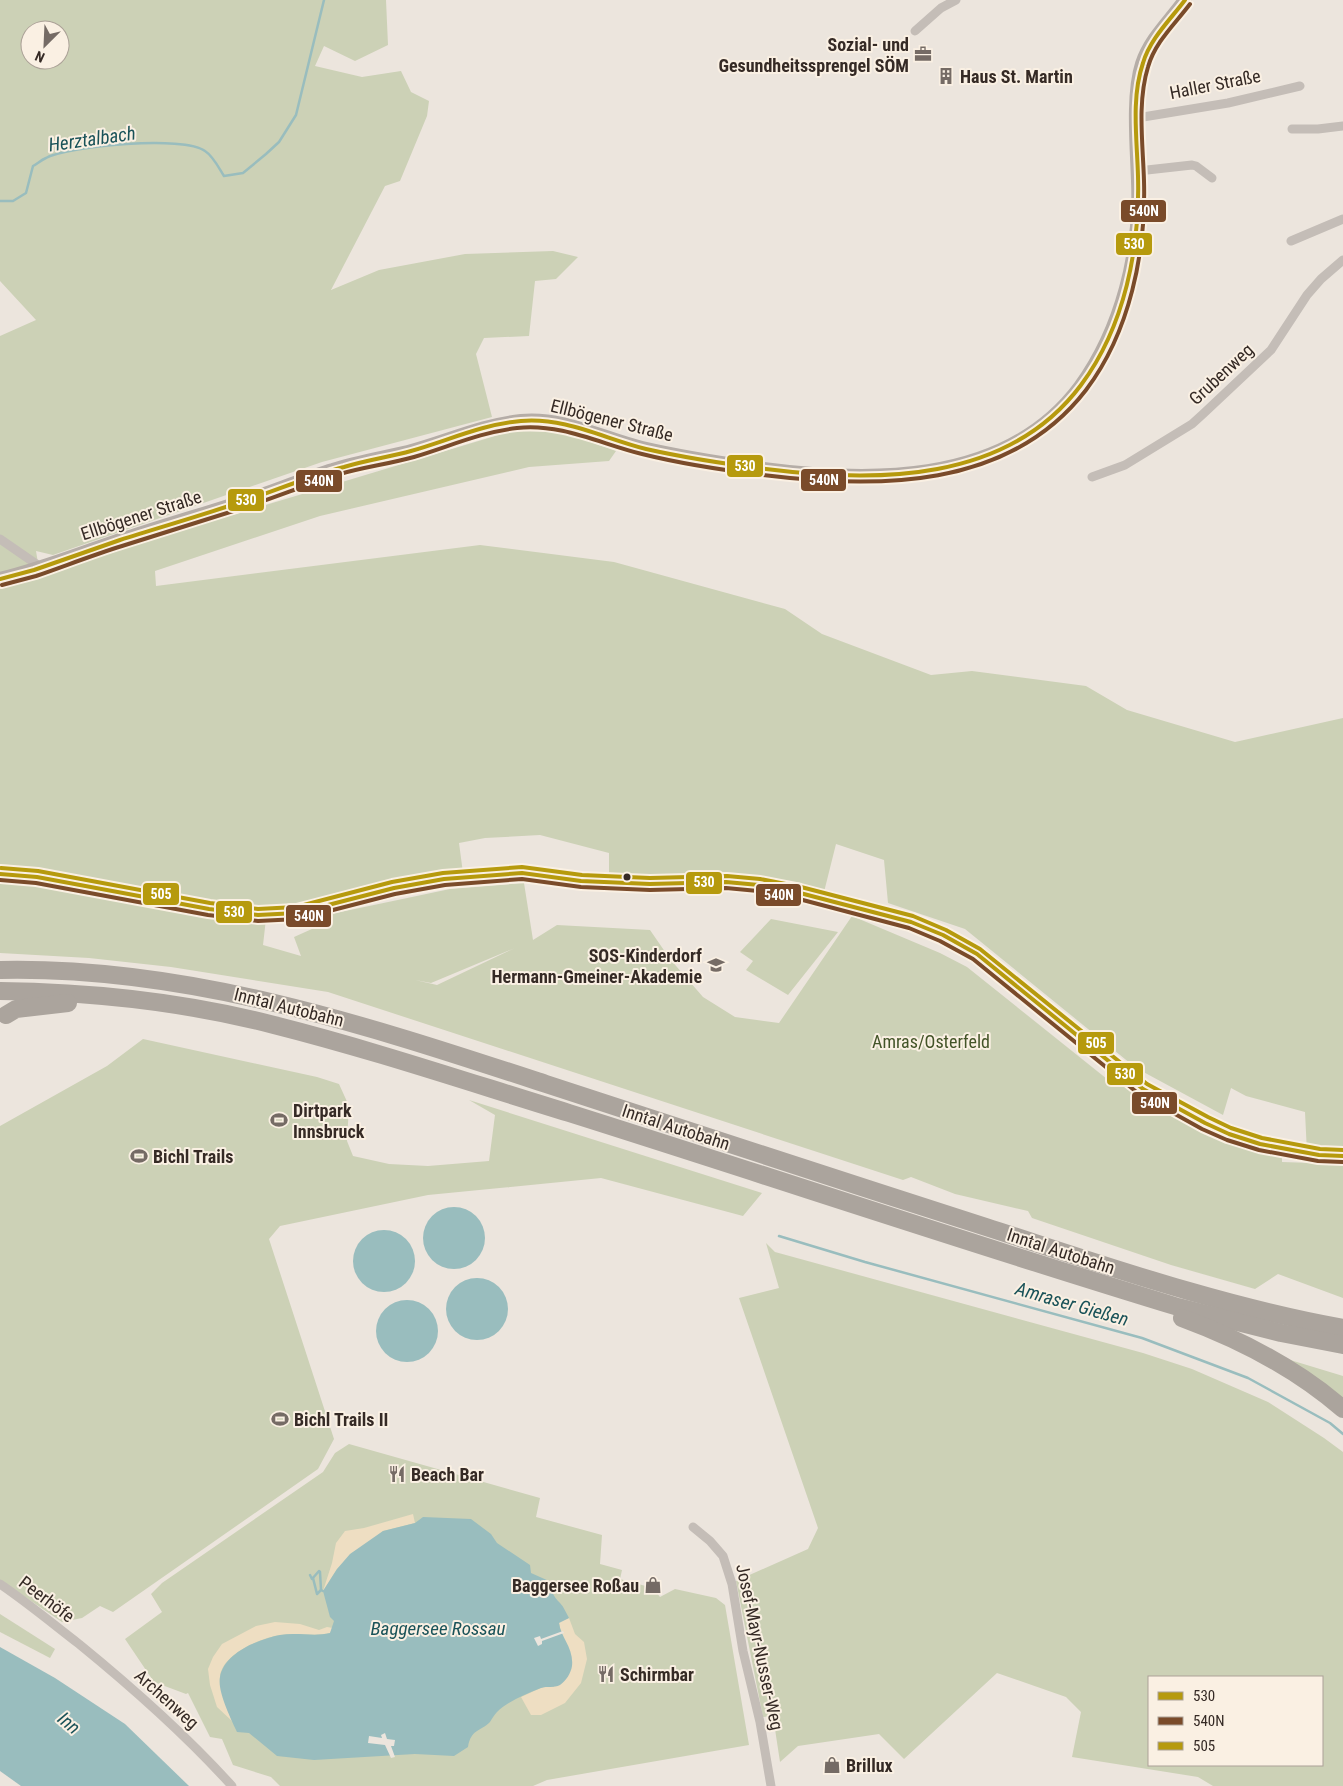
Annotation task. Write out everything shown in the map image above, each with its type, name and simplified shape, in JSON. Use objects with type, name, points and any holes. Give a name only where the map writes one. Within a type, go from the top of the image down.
[{"type":"highway","name":"Inntal Autobahn","points":[[0,970],[71,970],[134,976],[204,988],[330,1016],[1185,1290],[1262,1311],[1343,1328]]},
{"type":"highway","name":"Inntal Autobahn","points":[[0,991],[103,996],[169,1004],[273,1024],[380,1054],[1135,1294],[1230,1321],[1343,1345]]},
{"type":"highway","points":[[6,1015],[16,1009],[82,1002],[103,996]]},
{"type":"highway","points":[[1135,1294],[1158,1310],[1215,1332],[1258,1352],[1310,1384],[1343,1409]]},
{"type":"main road","points":[[1138,171],[1137,118],[1139,73],[1145,55],[1156,37],[1185,0]]},
{"type":"main road","name":"Ellbögener Straße","points":[[0,579],[43,568],[132,536],[256,497],[335,469],[407,452],[467,433],[515,422],[536,420],[568,424],[642,448],[719,463],[797,474],[842,477],[882,477],[925,471],[967,462],[1001,450],[1039,428],[1051,418],[1078,389],[1096,362],[1112,328],[1127,286],[1137,229],[1138,171]]},
{"type":"main road","points":[[0,874],[37,878],[209,909],[258,915],[297,912],[394,888],[444,879],[522,873],[591,881],[650,884],[733,883],[759,885],[800,893],[911,922],[943,935],[977,954],[1143,1089],[1205,1123],[1229,1134],[1260,1144],[1319,1155],[1343,1156]]},
{"type":"street","points":[[915,31],[941,8],[956,0]]},
{"type":"street","name":"Haller Straße","points":[[1137,118],[1228,103],[1300,86]]},
{"type":"street","points":[[1292,128],[1318,129],[1343,126]]},
{"type":"street","points":[[1138,171],[1192,165],[1212,178]]},
{"type":"street","points":[[1291,241],[1343,219]]},
{"type":"street","name":"Grubenweg","points":[[1092,477],[1125,465],[1192,424],[1271,350],[1307,295],[1321,279],[1343,260]]},
{"type":"street","points":[[0,539],[43,568]]},
{"type":"street","name":"Josef-Mayr-Nusser-Weg","points":[[693,1527],[710,1540],[723,1556],[732,1584],[743,1651],[760,1722],[771,1786]]},
{"type":"street","name":"Peerhöfe","points":[[0,1584],[25,1601],[74,1641]]},
{"type":"street","name":"Archenweg","points":[[74,1641],[162,1715],[232,1786]]},
{"type":"green space","name":"Amras/Osterfeld","points":[[0,0],[386,0],[388,45],[355,61],[324,46],[315,66],[362,77],[401,71],[411,92],[429,101],[427,116],[400,181],[385,186],[331,290],[379,270],[465,254],[553,251],[578,257],[556,279],[535,281],[529,336],[484,338],[476,354],[492,417],[322,462],[53,555],[36,551],[40,575],[92,557],[512,431],[562,432],[616,451],[609,461],[529,467],[320,516],[155,571],[156,586],[480,545],[614,562],[785,609],[822,634],[931,675],[972,671],[1086,686],[1127,710],[1235,742],[1343,718],[1343,1154],[1307,1153],[1305,1112],[1246,1096],[1231,1088],[1223,1115],[1136,1068],[965,929],[888,903],[884,860],[836,844],[824,892],[636,875],[609,875],[609,853],[540,835],[485,838],[459,843],[463,873],[291,907],[267,910],[263,945],[301,956],[294,937],[332,920],[331,914],[450,889],[524,883],[533,940],[557,925],[650,930],[670,959],[703,997],[735,1017],[779,1023],[852,916],[940,953],[967,967],[1117,1087],[1118,1080],[1213,1135],[1282,1157],[1282,1162],[1343,1164],[1343,1298],[1278,1274],[1255,1289],[1171,1265],[1032,1218],[1028,1211],[955,1194],[911,1177],[903,1180],[328,992],[171,967],[89,958],[0,953],[0,336],[36,320],[0,281]],"holes":[[[515,948],[437,985],[415,980],[431,983]]]},
{"type":"green space","points":[[771,919],[838,932],[788,995],[746,970],[753,961],[740,952]]},
{"type":"green space","points":[[143,1039],[317,1077],[339,1084],[349,1106],[347,1141],[353,1156],[389,1164],[428,1166],[489,1161],[495,1115],[469,1100],[762,1193],[743,1216],[601,1178],[428,1195],[280,1226],[269,1239],[334,1439],[318,1469],[113,1612],[100,1606],[82,1618],[62,1622],[0,1580],[0,1126],[107,1066]]},
{"type":"green space","points":[[766,1243],[775,1252],[1143,1353],[1192,1369],[1268,1402],[1343,1452],[1343,1786],[1213,1786],[1198,1777],[1072,1757],[1081,1712],[1066,1697],[997,1673],[904,1759],[879,1734],[798,1746],[780,1762],[773,1716],[763,1717],[736,1581],[808,1549],[818,1528],[739,1298],[779,1288]]},
{"type":"green space","points":[[1287,1359],[1343,1376],[1343,1399]]},
{"type":"green space","points":[[349,1444],[540,1498],[536,1517],[602,1535],[600,1564],[622,1570],[620,1579],[653,1588],[660,1597],[675,1589],[716,1598],[725,1605],[749,1745],[547,1780],[533,1786],[280,1786],[271,1777],[233,1765],[222,1739],[210,1737],[188,1693],[186,1694],[154,1682],[125,1639],[162,1612],[151,1594],[162,1583],[323,1472],[335,1453]]},
{"type":"green space","points":[[0,1614],[55,1649],[50,1658],[0,1632]]},
{"type":"sand","points":[[413,1514],[415,1523],[383,1531],[337,1569],[323,1591],[336,1543],[345,1531],[364,1528]]},
{"type":"sand","points":[[569,1618],[575,1634],[584,1642],[587,1659],[581,1683],[565,1703],[541,1715],[531,1715],[521,1697],[543,1687],[554,1687],[561,1634],[559,1622]]},
{"type":"sand","points":[[275,1622],[300,1624],[319,1630],[327,1627],[333,1628],[330,1633],[324,1634],[286,1634],[272,1637],[252,1644],[233,1656],[221,1671],[220,1680],[223,1696],[232,1721],[217,1707],[210,1685],[208,1669],[213,1657],[222,1644],[256,1626]]},
{"type":"water","points":[[448,1207],[460,1207],[476,1216],[483,1226],[485,1238],[483,1250],[476,1260],[460,1269],[448,1269],[437,1264],[428,1255],[423,1244],[423,1232],[428,1221],[437,1212]]},
{"type":"water","points":[[378,1230],[390,1230],[406,1239],[413,1249],[415,1261],[413,1273],[406,1283],[390,1292],[378,1292],[367,1287],[358,1278],[353,1267],[353,1255],[358,1244],[367,1235]]},
{"type":"water","points":[[471,1278],[483,1278],[499,1287],[506,1297],[508,1309],[506,1321],[499,1331],[483,1340],[471,1340],[460,1335],[451,1326],[446,1315],[446,1303],[451,1292],[460,1283]]},
{"type":"water","points":[[401,1300],[413,1300],[429,1309],[436,1319],[438,1331],[436,1343],[429,1353],[413,1362],[401,1362],[390,1357],[381,1348],[376,1337],[376,1325],[381,1314],[390,1305]]},
{"type":"water","name":"Baggersee Rossau","points":[[423,1517],[471,1519],[491,1534],[497,1543],[530,1565],[531,1573],[549,1581],[553,1593],[569,1618],[559,1623],[572,1660],[571,1671],[568,1677],[558,1686],[541,1688],[506,1704],[490,1722],[471,1737],[468,1747],[454,1756],[415,1754],[314,1760],[277,1756],[249,1733],[237,1732],[225,1705],[220,1683],[223,1668],[228,1661],[235,1654],[253,1644],[272,1637],[286,1634],[318,1635],[330,1633],[334,1621],[330,1617],[323,1591],[337,1569],[350,1554],[383,1531],[415,1523]]},
{"type":"water","name":"Inn","points":[[0,1647],[55,1678],[125,1724],[189,1786],[21,1786],[0,1771]]},
{"type":"pier","points":[[563,1631],[564,1633],[542,1641],[542,1644],[538,1646],[534,1638],[540,1636],[541,1639]]},
{"type":"pier","points":[[385,1733],[387,1739],[395,1740],[394,1746],[391,1746],[395,1757],[391,1758],[385,1745],[368,1743],[369,1736],[382,1738],[381,1735]]},
{"type":"waterway","name":"Herztalbach","points":[[0,201],[13,201],[26,193],[33,166],[44,159],[59,154],[101,146],[152,143],[193,146],[208,153],[224,176],[243,173],[279,142],[296,115],[324,0]]},
{"type":"waterway","name":"Amraser Gießen","points":[[779,1236],[865,1262],[1142,1338],[1248,1378],[1330,1423],[1343,1434]]},
{"type":"waterway","points":[[310,1575],[312,1579],[320,1572],[321,1590],[323,1591]]},
{"type":"waterway","points":[[313,1578],[317,1594],[321,1590]]},
{"type":"transit line","name":"530","points":[[0,579],[34,570],[331,471],[411,451],[479,429],[521,421],[553,422],[569,425],[631,445],[691,458],[766,469],[851,476],[895,474],[937,469],[978,458],[1016,441],[1051,417],[1081,385],[1109,338],[1119,312],[1127,285],[1136,231],[1138,203],[1136,104],[1139,76],[1150,46],[1185,0]]},
{"type":"transit line","name":"540N","points":[[2,585],[36,576],[111,549],[258,503],[340,474],[427,453],[478,436],[517,428],[533,427],[565,431],[642,454],[702,466],[748,473],[850,482],[895,481],[938,475],[980,465],[1019,447],[1055,423],[1086,390],[1114,343],[1132,290],[1142,235],[1144,208],[1142,109],[1148,67],[1155,49],[1190,4]]},
{"type":"transit line","name":"505","points":[[1,868],[38,871],[210,903],[258,909],[296,907],[392,882],[443,873],[522,867],[582,875],[650,878],[727,876],[760,879],[801,887],[913,916],[946,930],[980,949],[1147,1084],[1208,1117],[1231,1128],[1262,1138],[1320,1149],[1343,1150]]},
{"type":"transit line","name":"530","points":[[0,874],[37,877],[209,909],[258,915],[297,913],[394,888],[444,879],[522,873],[581,881],[650,884],[726,882],[759,885],[800,893],[911,922],[943,935],[977,954],[1143,1089],[1205,1123],[1229,1134],[1260,1144],[1319,1155],[1343,1156]]},
{"type":"transit line","name":"540N","points":[[0,880],[36,883],[208,915],[258,921],[298,919],[395,894],[445,885],[522,879],[581,887],[650,890],[726,888],[758,891],[799,899],[909,928],[940,941],[973,959],[1139,1094],[1202,1129],[1227,1140],[1259,1150],[1318,1161],[1343,1162]]},
{"type":"place","name":"Sozial- und Gesundheitssprengel SÖM","points":[[923,54]]},
{"type":"place","name":"Haus St. Martin","points":[[946,76]]},
{"type":"place","name":"SOS-Kinderdorf Hermann-Gmeiner-Akademie","points":[[716,965]]},
{"type":"place","name":"Dirtpark Innsbruck","points":[[279,1120]]},
{"type":"place","name":"Bichl Trails","points":[[139,1156]]},
{"type":"place","name":"Bichl Trails II","points":[[280,1419]]},
{"type":"place","name":"Beach Bar","points":[[397,1474]]},
{"type":"place","name":"Baggersee Roßau","points":[[653,1585]]},
{"type":"place","name":"Schirmbar","points":[[606,1674]]},
{"type":"place","name":"Brillux","points":[[832,1765]]}]
